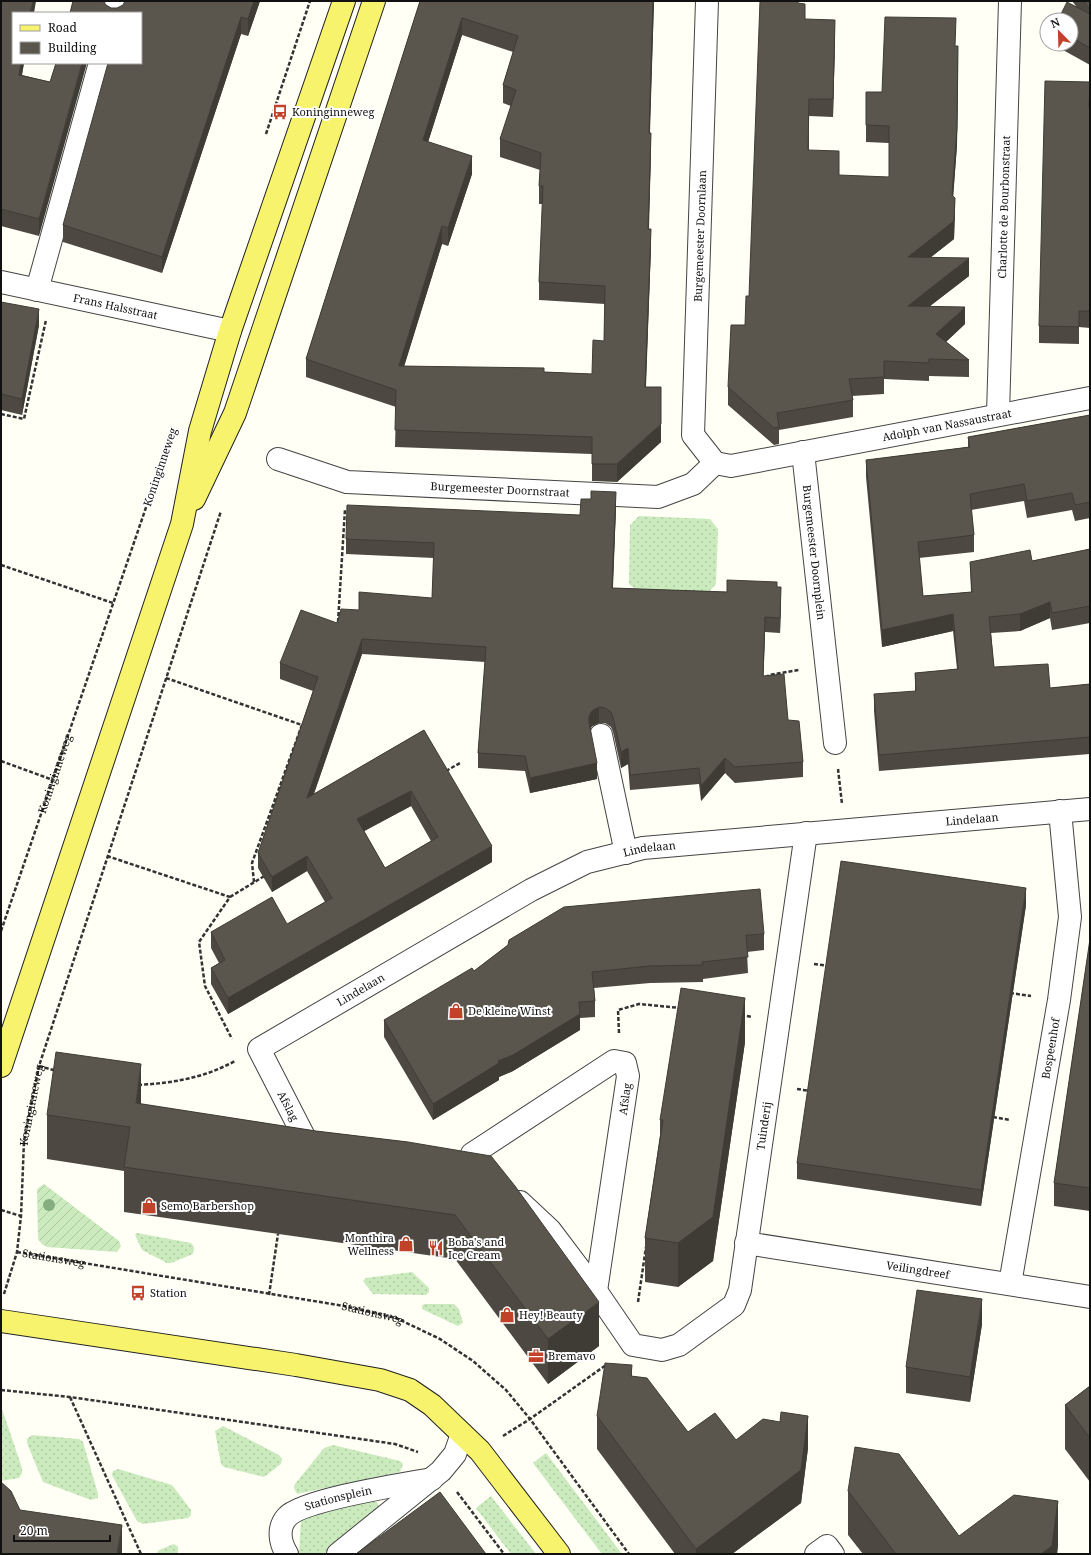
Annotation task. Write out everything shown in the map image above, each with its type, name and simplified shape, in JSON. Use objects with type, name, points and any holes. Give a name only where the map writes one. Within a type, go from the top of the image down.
[{"type":"main road","points":[[182,524],[200,431],[230,331],[344,1]]},
{"type":"main road","points":[[1,1066],[182,524],[235,413],[374,1]]},
{"type":"main road","points":[[1,1321],[296,1365],[380,1380],[410,1390],[432,1405],[480,1451],[559,1554]]},
{"type":"street","points":[[114,12],[117,1]]},
{"type":"street","name":"Burgemeester Doornlaan","points":[[707,1],[693,434],[715,463]]},
{"type":"street","name":"Charlotte de Bourbonstraat","points":[[998,414],[1010,1]]},
{"type":"street","points":[[44,291],[100,64]]},
{"type":"street","name":"Frans Halsstraat","points":[[1,282],[230,331]]},
{"type":"street","name":"Adolph van Nassaustraat","points":[[804,452],[998,414],[1090,398]]},
{"type":"street","points":[[715,463],[731,466],[804,452]]},
{"type":"street","name":"Burgemeester Doornplein","points":[[804,452],[835,743]]},
{"type":"street","name":"Burgemeester Doornstraat","points":[[278,459],[347,482],[658,497],[693,484],[715,463]]},
{"type":"street","points":[[601,735],[626,852]]},
{"type":"street","name":"Lindelaan","points":[[250,1053],[531,890],[587,862],[643,848],[845,829],[1090,809]]},
{"type":"street","name":"Bospeenhof","points":[[1010,1284],[1059,1000],[1070,916],[1060,811]]},
{"type":"street","name":"Tuinderij","points":[[633,1345],[662,1350],[678,1345],[734,1305],[740,1290],[806,833]]},
{"type":"street","name":"Afslag","points":[[250,1053],[326,1164],[297,1160]]},
{"type":"street","points":[[489,1170],[462,1159],[614,1061],[622,1062]]},
{"type":"street","name":"Afslag","points":[[596,1291],[628,1076],[625,1063],[622,1062]]},
{"type":"street","points":[[505,1187],[550,1230],[596,1291],[633,1345]]},
{"type":"street","name":"Veilingdreef","points":[[746,1243],[1090,1297]]},
{"type":"street","points":[[338,1554],[440,1476],[455,1454],[462,1434]]},
{"type":"street","name":"Stationsplein","points":[[287,1554],[280,1535],[281,1525],[287,1516],[298,1510],[335,1498],[440,1476]]},
{"type":"street","points":[[816,1554],[827,1546],[833,1554]]},
{"type":"path","points":[[265,137],[310,1]]},
{"type":"path","points":[[1,414],[24,419],[44,291]]},
{"type":"path","name":"Koninginneweg","points":[[1,931],[166,448]]},
{"type":"path","points":[[335,630],[338,622],[347,482]]},
{"type":"path","name":"Koninginneweg","points":[[3,1295],[16,1252],[22,1216],[24,1141],[39,1066],[222,505]]},
{"type":"path","points":[[1,565],[114,603]]},
{"type":"path","points":[[338,622],[346,623]]},
{"type":"path","points":[[764,681],[768,675],[827,665]]},
{"type":"path","points":[[166,678],[302,725]]},
{"type":"path","points":[[254,882],[252,863],[304,718]]},
{"type":"path","points":[[835,743],[845,829]]},
{"type":"path","points":[[1,761],[53,780]]},
{"type":"path","points":[[440,775],[460,763]]},
{"type":"path","points":[[108,856],[230,897]]},
{"type":"path","points":[[133,1086],[171,1083],[200,1077],[250,1053],[205,986],[199,942],[230,897],[267,874]]},
{"type":"path","points":[[787,960],[832,967]]},
{"type":"path","points":[[1006,992],[1059,1000]]},
{"type":"path","points":[[622,1062],[618,1010],[638,1004],[688,1008]]},
{"type":"path","points":[[679,1014],[680,1007]]},
{"type":"path","points":[[733,1014],[779,1020]]},
{"type":"path","points":[[39,1066],[62,1072]]},
{"type":"path","points":[[769,1085],[816,1092]]},
{"type":"path","points":[[992,1117],[1038,1122]]},
{"type":"path","points":[[1,1210],[22,1216]]},
{"type":"path","points":[[269,1295],[278,1234]]},
{"type":"path","points":[[530,1419],[633,1345],[647,1241]]},
{"type":"path","name":"Stationsweg","points":[[16,1252],[269,1295],[344,1306],[396,1318],[440,1339],[473,1361],[506,1390],[530,1419],[629,1554]]},
{"type":"path","points":[[1,1390],[70,1397],[395,1444],[411,1449],[427,1457],[440,1476],[504,1554]]},
{"type":"path","points":[[70,1397],[141,1554]]},
{"type":"green space","points":[[639,516],[710,519],[718,529],[716,584],[707,594],[639,592],[629,584],[630,525]]},
{"type":"green space","points":[[44,1184],[119,1241],[121,1246],[117,1252],[47,1247],[42,1244],[38,1239],[37,1189]]},
{"type":"green space","points":[[137,1233],[191,1243],[194,1247],[193,1254],[171,1263],[167,1263],[142,1250],[135,1235]]},
{"type":"green space","points":[[412,1272],[429,1288],[429,1292],[426,1295],[373,1294],[363,1281],[366,1278]]},
{"type":"green space","points":[[424,1304],[454,1304],[459,1309],[463,1323],[458,1326],[422,1309]]},
{"type":"green space","points":[[1,1406],[22,1468],[22,1473],[19,1478],[1,1481]]},
{"type":"green space","points":[[223,1426],[279,1455],[282,1459],[281,1464],[264,1477],[224,1467],[221,1464],[215,1431]]},
{"type":"green space","points":[[32,1435],[79,1439],[83,1442],[98,1498],[91,1500],[43,1482],[27,1443],[27,1439]]},
{"type":"green space","points":[[333,1445],[400,1461],[403,1464],[400,1472],[297,1494],[294,1488],[295,1484],[324,1448]]},
{"type":"green space","points":[[546,1453],[622,1554],[602,1554],[533,1463]]},
{"type":"green space","points":[[118,1469],[172,1485],[191,1510],[191,1515],[188,1518],[143,1524],[137,1521],[112,1475],[113,1471]]},
{"type":"green space","points":[[491,1496],[536,1554],[511,1554],[476,1508]]},
{"type":"green space","points":[[371,1501],[377,1502],[380,1509],[378,1513],[324,1554],[299,1553],[301,1520],[304,1516]]},
{"type":"green space","points":[[174,1544],[178,1547],[178,1554],[156,1554],[159,1550]]},
{"type":"building","points":[[1,1],[33,1],[30,12],[12,12],[12,64],[21,64],[19,75],[50,82],[56,64],[82,64],[39,219],[1,209]]},
{"type":"building","points":[[73,1],[103,1],[111,8],[117,8],[123,5],[125,1],[254,1],[248,19],[241,17],[162,257],[63,225],[108,64],[142,64],[142,12],[70,12]]},
{"type":"building","points":[[420,1],[653,1],[648,229],[651,229],[645,387],[661,387],[661,424],[617,464],[592,464],[592,437],[395,430],[396,390],[306,359]],"holes":[[[462,18],[518,36],[503,85],[516,90],[500,139],[541,153],[539,186],[543,186],[539,282],[605,286],[604,341],[593,340],[592,374],[544,372],[544,368],[399,366],[442,226],[448,228],[472,156],[423,140]]]},
{"type":"building","points":[[760,1],[798,1],[798,3],[805,4],[805,19],[835,20],[833,99],[809,99],[808,150],[839,151],[839,175],[889,177],[889,126],[866,125],[866,92],[882,92],[885,17],[956,18],[955,46],[958,46],[957,128],[952,195],[955,198],[954,221],[908,257],[969,258],[908,306],[965,307],[936,334],[969,360],[929,359],[929,363],[884,361],[884,377],[849,379],[853,400],[777,413],[779,427],[774,428],[728,387],[731,325],[745,325],[746,296],[749,296]]},
{"type":"building","points":[[1084,1],[1090,1],[1090,10]]},
{"type":"building","points":[[1067,2],[1090,14],[1090,48],[1079,42],[1079,12],[1062,12]]},
{"type":"building","points":[[1045,81],[1090,82],[1090,311],[1079,311],[1079,327],[1039,326]]},
{"type":"building","points":[[1,302],[39,309],[22,399],[1,394]]},
{"type":"building","points":[[1090,415],[1090,502],[1075,505],[1072,493],[1027,501],[1024,484],[970,494],[974,535],[918,542],[923,596],[972,592],[970,562],[1030,550],[1032,561],[1090,549],[1090,606],[1052,613],[1050,602],[1020,614],[989,617],[994,667],[1048,664],[1050,688],[1090,684],[1090,737],[879,755],[874,694],[916,691],[915,673],[958,669],[953,614],[882,630],[866,460],[970,447],[968,437]]},
{"type":"building","points":[[591,491],[616,492],[612,588],[727,592],[727,580],[777,582],[777,587],[781,587],[780,618],[765,617],[763,676],[784,674],[788,720],[799,721],[803,762],[735,767],[725,758],[701,786],[699,768],[630,775],[628,748],[621,752],[611,712],[605,708],[599,707],[592,711],[589,716],[597,763],[530,778],[525,756],[478,753],[486,647],[362,639],[307,798],[424,730],[492,846],[228,998],[211,968],[225,960],[211,932],[272,897],[287,924],[332,898],[307,856],[272,877],[258,853],[318,677],[280,663],[301,610],[337,623],[341,609],[359,610],[359,592],[432,598],[434,543],[346,539],[347,505],[580,515],[581,499],[591,499]],"holes":[[[411,791],[438,837],[385,868],[357,819]]]},
{"type":"building","points":[[841,861],[1026,888],[981,1190],[797,1163]]},
{"type":"building","points":[[760,889],[764,934],[746,935],[748,957],[702,962],[703,965],[650,966],[592,972],[595,1001],[579,1002],[580,1014],[513,1055],[498,1061],[499,1063],[433,1104],[384,1020],[472,968],[474,971],[508,945],[509,940],[564,907]]},
{"type":"building","points":[[1090,939],[1090,1188],[1054,1183]]},
{"type":"building","points":[[681,988],[745,998],[713,1217],[678,1243],[645,1238],[663,1120],[660,1120]]},
{"type":"building","points":[[56,1052],[141,1064],[136,1103],[316,1131],[408,1142],[491,1156],[515,1186],[599,1302],[548,1339],[455,1215],[124,1167],[130,1127],[47,1115]]},
{"type":"building","points":[[917,1290],[982,1299],[970,1377],[906,1367]]},
{"type":"building","points":[[605,1363],[632,1365],[631,1376],[647,1378],[688,1432],[715,1413],[736,1440],[763,1419],[780,1422],[781,1412],[808,1416],[801,1470],[696,1549],[597,1416]]},
{"type":"building","points":[[1090,1386],[1090,1438],[1065,1405]]},
{"type":"building","points":[[855,1447],[899,1454],[959,1536],[1014,1495],[1058,1501],[1052,1546],[1041,1554],[896,1554],[848,1491]]},
{"type":"building","points":[[1,1482],[11,1491],[20,1510],[122,1525],[117,1554],[1,1554]]},
{"type":"building","points":[[440,1492],[486,1554],[356,1554]]},
{"type":"place","name":"Koninginneweg","points":[[280,112]]},
{"type":"place","name":"De kleine Winst","points":[[456,1011]]},
{"type":"place","name":"Semo Barbershop","points":[[149,1206]]},
{"type":"place","name":"Monthira Wellness","points":[[406,1244]]},
{"type":"place","name":"Boba's and Ice Cream","points":[[436,1248]]},
{"type":"place","name":"Station","points":[[138,1293]]},
{"type":"place","name":"Hey! Beauty","points":[[507,1315]]},
{"type":"place","name":"Bremavo","points":[[536,1356]]}]
